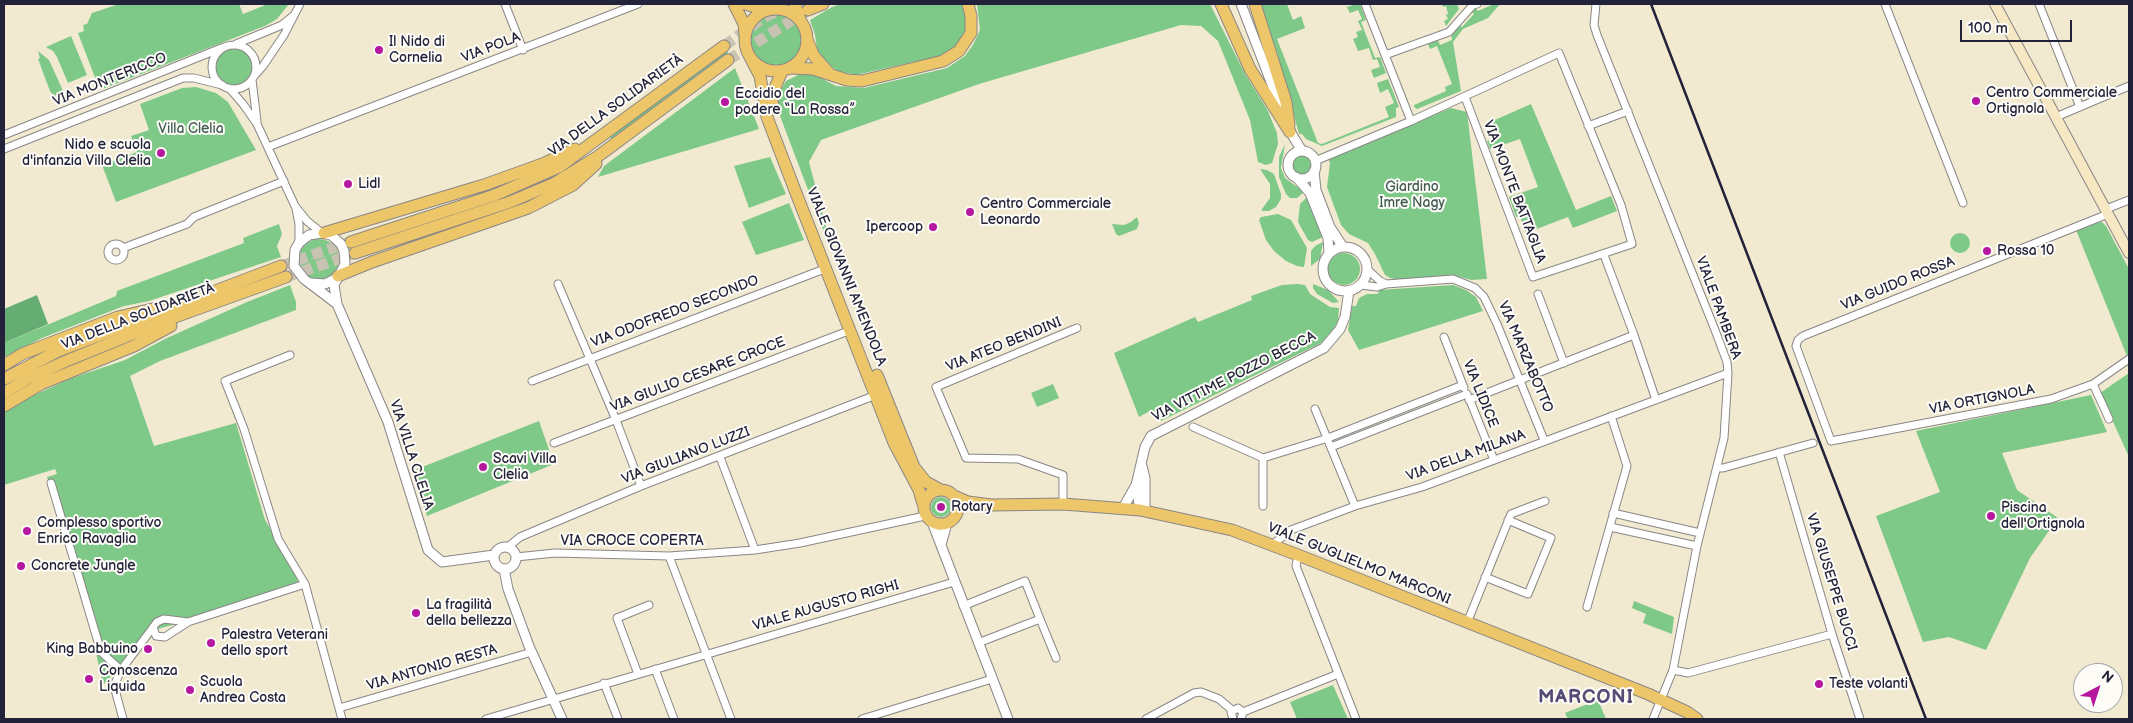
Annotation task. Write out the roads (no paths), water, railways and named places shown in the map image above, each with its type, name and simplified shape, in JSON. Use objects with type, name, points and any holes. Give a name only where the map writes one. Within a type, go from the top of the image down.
[{"type":"main road","points":[[734,4],[744,24],[745,43],[751,59],[765,70],[813,69],[847,80],[862,81],[938,62],[954,55],[964,45],[971,33],[971,16],[968,4]]},
{"type":"main road","points":[[745,4],[786,10],[800,20]]},
{"type":"main road","points":[[786,70],[801,59],[807,47],[805,29],[795,4]]},
{"type":"main road","points":[[808,10],[823,4]]},
{"type":"main road","points":[[1221,4],[1250,69],[1290,132]]},
{"type":"main road","points":[[1255,4],[1286,102],[1290,132]]},
{"type":"main road","points":[[1995,4],[2129,253]]},
{"type":"main road","points":[[745,35],[754,17],[770,8]]},
{"type":"main road","points":[[807,40],[814,56],[830,74]]},
{"type":"main road","name":"VIA DELLA SOLIDARIETÀ","points":[[724,46],[559,167],[495,195],[353,247],[510,202],[555,183],[597,157],[728,60]]},
{"type":"main road","name":"VIALE GIOVANNI AMENDOLA","points":[[751,59],[760,76],[767,117],[851,330],[872,396],[919,490],[927,514]]},
{"type":"main road","name":"VIALE GIOVANNI AMENDOLA","points":[[786,70],[772,95],[774,116],[904,445],[921,477],[939,490],[947,491],[954,496]]},
{"type":"main road","points":[[323,233],[484,185],[536,166],[586,143],[621,120]]},
{"type":"main road","points":[[338,277],[372,262],[528,208],[555,195],[573,185],[626,135]]},
{"type":"main road","name":"VIA DELLA SOLIDARIETÀ","points":[[4,379],[58,352],[178,306],[284,271],[218,302],[66,360],[27,379],[4,393]]},
{"type":"main road","points":[[4,406],[41,384],[134,346],[218,302]]},
{"type":"main road","points":[[4,365],[22,354],[118,317],[178,306]]},
{"type":"main road","points":[[939,490],[927,496],[927,514],[937,524],[951,520],[958,509],[954,496]]},
{"type":"main road","name":"VIALE GUGLIELMO MARCONI","points":[[954,496],[968,502],[992,505],[1063,504],[1142,510],[1232,530],[1661,700],[1687,712],[1697,719]]},
{"type":"main road","name":"VIALE GUGLIELMO MARCONI","points":[[951,520],[964,512],[992,505]]},
{"type":"street","points":[[296,12],[282,24],[224,48],[214,58],[212,66],[216,80],[230,88],[242,88],[254,77],[271,56],[296,12],[300,4]]},
{"type":"street","points":[[505,4],[523,50]]},
{"type":"street","name":"VIA POLA","points":[[268,148],[638,4]]},
{"type":"street","points":[[1241,4],[1290,132],[1302,151],[1310,154],[1315,161],[1316,190],[1330,227],[1343,247]]},
{"type":"street","points":[[1365,4],[1411,121]]},
{"type":"street","points":[[1385,55],[1448,32],[1473,5],[1477,4]]},
{"type":"street","name":"VIALE PAMBERA","points":[[1596,4],[1594,25],[1597,35],[1715,330],[1728,373],[1724,438],[1697,546],[1673,670],[1653,719]]},
{"type":"street","points":[[1885,4],[1963,203]]},
{"type":"street","points":[[2040,4],[2080,107]]},
{"type":"street","points":[[234,45],[247,49],[252,54],[256,67],[254,77]]},
{"type":"street","name":"VIA MONTERICCO","points":[[4,135],[224,48]]},
{"type":"street","name":"VIA MONTE BATTAGLIA","points":[[1559,53],[1620,205],[1632,244],[1604,255],[1533,277],[1465,97],[1559,53]]},
{"type":"street","name":"VIA VILLA CLELIA","points":[[254,77],[257,124]]},
{"type":"street","name":"VIA MONTERICCO","points":[[4,149],[183,78],[194,78],[222,85]]},
{"type":"street","points":[[2056,117],[2129,86]]},
{"type":"street","name":"VIA VILLA CLELIA","points":[[230,88],[257,124],[296,206],[307,221],[323,233],[336,239],[344,251],[344,264],[334,285],[337,304],[388,422],[428,550],[442,562],[494,555],[501,547],[508,547]]},
{"type":"street","points":[[1315,161],[1465,97]]},
{"type":"street","points":[[1588,126],[1628,111]]},
{"type":"street","points":[[1290,132],[1291,156],[1288,168],[1310,192],[1328,238],[1329,253],[1324,262],[1323,276],[1331,287],[1338,291],[1344,304],[1345,317]]},
{"type":"street","points":[[1291,156],[1302,151]]},
{"type":"street","points":[[1296,177],[1304,178],[1314,171]]},
{"type":"street","points":[[123,248],[187,224],[194,217],[284,181]]},
{"type":"street","name":"VIA GUIDO ROSSA","points":[[1831,441],[1796,346],[1798,340],[1803,336],[2107,212],[2129,200]]},
{"type":"street","name":"VIA VILLA CLELIA","points":[[296,206],[299,224],[299,243],[295,250],[294,266],[304,279],[337,304]]},
{"type":"street","points":[[299,243],[309,235],[323,233]]},
{"type":"street","points":[[1329,253],[1343,247],[1357,251],[1366,262],[1367,269],[1360,285]]},
{"type":"street","points":[[1604,255],[1656,400]]},
{"type":"street","name":"VIA ODOFREDO SECONDO","points":[[532,381],[826,268]]},
{"type":"street","points":[[1367,269],[1378,280],[1386,284]]},
{"type":"street","points":[[311,283],[325,284],[338,277]]},
{"type":"street","name":"VIA MARZABOTTO","points":[[1338,291],[1349,291],[1360,285],[1377,287],[1386,284],[1453,279],[1475,288],[1484,297],[1544,440]]},
{"type":"street","points":[[558,284],[616,420],[641,486]]},
{"type":"street","name":"VIA VITTIME POZZO BECCA","points":[[1123,508],[1136,485],[1145,446],[1151,436],[1324,348],[1340,329],[1345,317],[1349,291]]},
{"type":"street","points":[[1538,294],[1564,363]]},
{"type":"street","name":"VIA ATEO BENDINI","points":[[1063,504],[1063,475],[1018,459],[966,458],[936,387],[1077,328]]},
{"type":"street","name":"VIA GIULIO CESARE CROCE","points":[[554,443],[851,330]]},
{"type":"street","points":[[1331,447],[1520,380],[1634,335]]},
{"type":"street","name":"VIA LIDICE","points":[[1444,337],[1494,460]]},
{"type":"street","points":[[290,355],[225,381],[244,429],[278,540],[305,584],[342,719]]},
{"type":"street","name":"VIA ORTIGNOLA","points":[[1831,441],[2050,399],[2093,384],[2129,359]]},
{"type":"street","name":"VIA DELLA MILANA","points":[[1272,545],[1291,530],[1355,506],[1422,487],[1728,373]]},
{"type":"street","points":[[2093,384],[2109,419]]},
{"type":"street","points":[[1193,428],[1263,458],[1328,438],[1463,385]]},
{"type":"street","name":"VIA GIULIANO LUZZI","points":[[508,547],[520,537],[641,486],[720,457],[872,396]]},
{"type":"street","points":[[1315,409],[1355,506]]},
{"type":"street","points":[[1587,607],[1627,466],[1611,416]]},
{"type":"street","points":[[1717,468],[1724,468],[1813,443]]},
{"type":"street","name":"VIA GIUSEPPE BUCCI","points":[[1779,452],[1832,634],[1860,719]]},
{"type":"street","points":[[720,457],[755,550]]},
{"type":"street","points":[[1263,458],[1263,506]]},
{"type":"street","name":"VIA VITTIME POZZO BECCA","points":[[1142,464],[1145,478],[1142,510]]},
{"type":"street","points":[[51,482],[102,652],[121,670]]},
{"type":"street","name":"VIA VITTIME POZZO BECCA","points":[[1136,485],[1137,500],[1142,510]]},
{"type":"street","points":[[1468,623],[1511,514],[1545,501]]},
{"type":"street","name":"VIALE GIOVANNI AMENDOLA","points":[[927,514],[1008,719]]},
{"type":"street","name":"VIA CROCE COPERTA","points":[[516,557],[555,553],[669,556],[755,550],[800,543],[927,514]]},
{"type":"street","points":[[1613,514],[1700,533]]},
{"type":"street","points":[[941,548],[942,536],[951,520]]},
{"type":"street","points":[[1485,577],[1528,594],[1551,538],[1508,520]]},
{"type":"street","points":[[1610,527],[1697,546]]},
{"type":"street","points":[[504,569],[511,567],[516,557],[514,551],[508,547]]},
{"type":"street","points":[[494,555],[495,562],[504,569],[508,589],[532,652],[562,719]]},
{"type":"street","points":[[1298,555],[1296,566],[1356,719]]},
{"type":"street","points":[[669,556],[731,719]]},
{"type":"street","points":[[963,606],[1025,581],[1056,658]]},
{"type":"street","name":"VIALE AUGUSTO RIGHI","points":[[486,719],[954,582]]},
{"type":"street","points":[[142,642],[165,637],[188,622],[305,584]]},
{"type":"street","points":[[638,674],[617,618],[650,605]]},
{"type":"street","points":[[978,643],[1040,618]]},
{"type":"street","points":[[123,719],[114,686],[121,670],[153,627],[164,620],[188,622]]},
{"type":"street","points":[[153,627],[153,632],[160,638]]},
{"type":"street","points":[[1673,670],[1688,673],[1832,634]]},
{"type":"street","name":"VIA ANTONIO RESTA","points":[[339,708],[532,652]]},
{"type":"street","points":[[655,669],[674,719]]},
{"type":"street","points":[[1232,710],[1238,708],[1242,716],[1338,674]]},
{"type":"street","points":[[862,719],[992,679]]},
{"type":"street","points":[[604,683],[618,719]]},
{"type":"street","points":[[1146,719],[1201,692],[1218,699],[1232,710]]},
{"type":"street","points":[[1232,710],[1230,714],[1233,719]]},
{"type":"tunnel","points":[[724,46],[763,18],[791,4]]},
{"type":"tunnel","points":[[728,60],[807,11]]},
{"type":"tunnel","points":[[281,266],[350,242]]},
{"type":"tunnel","points":[[286,277],[353,254]]},
{"type":"railway","points":[[1651,4],[1926,719]]},
{"type":"place","name":"Il Nido di Cornelia","points":[[379,50]]},
{"type":"place","name":"Centro Commerciale Ortignola","points":[[1976,101]]},
{"type":"place","name":"Eccidio del podere “La Rossa”","points":[[725,102]]},
{"type":"place","name":"Nido e scuola d'infanzia Villa Clelia","points":[[161,153]]},
{"type":"place","name":"Lidl","points":[[348,184]]},
{"type":"place","name":"Centro Commerciale Leonardo","points":[[970,212]]},
{"type":"place","name":"Ipercoop","points":[[933,227]]},
{"type":"place","name":"Rossa 10","points":[[1987,251]]},
{"type":"place","name":"Scavi Villa Clelia","points":[[483,467]]},
{"type":"place","name":"Rotary","points":[[941,507]]},
{"type":"place","name":"Piscina dell'Ortignola","points":[[1991,516]]},
{"type":"place","name":"Complesso sportivo Enrico Ravaglia","points":[[27,531]]},
{"type":"place","name":"Concrete Jungle","points":[[21,566]]},
{"type":"place","name":"La fragilità della bellezza","points":[[416,613]]},
{"type":"place","name":"Palestra Veterani dello sport","points":[[211,643]]},
{"type":"place","name":"King Babbuino","points":[[148,649]]},
{"type":"place","name":"Conoscenza Liquida","points":[[89,679]]},
{"type":"place","name":"Teste volanti","points":[[1819,684]]},
{"type":"place","name":"Scuola Andrea Costa","points":[[190,690]]},
{"type":"district","name":"MARCONI","points":[[1586,698]]},
{"type":"park label","name":"Villa Clelia","points":[[191,129]]},
{"type":"park label","name":"Giardino Imre Nagy","points":[[1412,196]]}]
